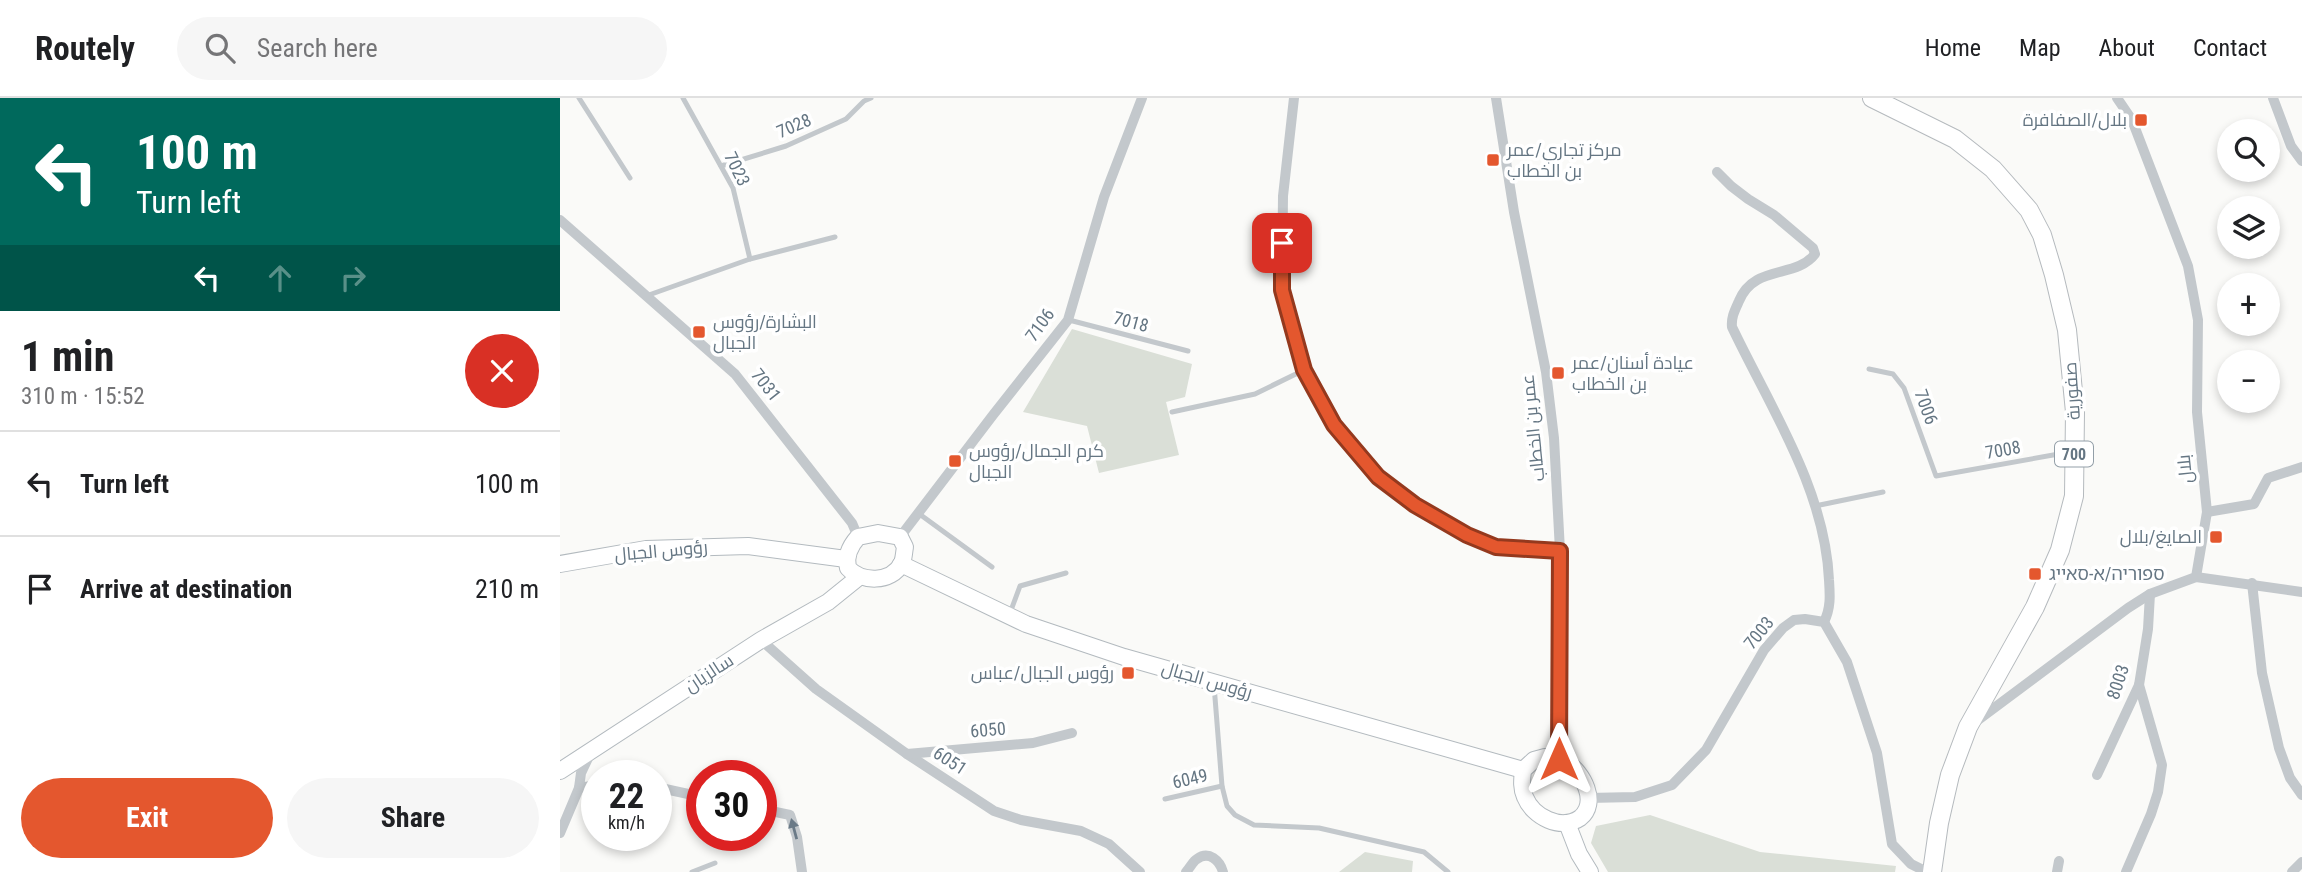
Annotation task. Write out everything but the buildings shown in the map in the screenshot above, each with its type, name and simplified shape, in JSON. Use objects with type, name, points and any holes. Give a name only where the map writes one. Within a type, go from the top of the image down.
[{"type":"main road","name":"صفورية","points":[[1872,98],[1955,139],[1993,169],[2029,210],[2042,235],[2067,330],[2075,412],[2074,496],[2060,550],[2035,607],[1968,727],[1950,775],[1930,872]]},
{"type":"street","name":"7106","points":[[900,537],[1068,320],[1104,197],[1142,98]]},
{"type":"street","points":[[1294,98],[1283,196],[1282,290],[1304,370],[1334,425],[1378,477],[1415,505],[1467,535],[1496,547],[1560,551]]},
{"type":"street","name":"عمر بن الخطاب","points":[[1496,98],[1514,212],[1546,372],[1554,438],[1560,551],[1559,759]]},
{"type":"street","name":"بلال","points":[[2117,98],[2132,120],[2188,266],[2198,320],[2197,412],[2207,512],[2196,577]]},
{"type":"street","points":[[2273,98],[2291,146],[2302,162]]},
{"type":"street","points":[[1717,172],[1748,199],[1774,215],[1813,248],[1815,254],[1802,264],[1752,281],[1742,293],[1731,319],[1732,327],[1790,444],[1815,506],[1826,546],[1829,577],[1830,603],[1824,622],[1847,663],[1877,753],[1892,844],[1911,864],[1930,872]]},
{"type":"street","name":"7031","points":[[560,220],[735,374],[852,523],[859,537]]},
{"type":"street","points":[[2207,512],[2254,504],[2268,478],[2302,467]]},
{"type":"street","points":[[878,533],[900,537],[905,547],[901,564],[889,575],[869,579],[859,577],[848,568],[846,559],[859,537],[878,533]]},
{"type":"street","name":"رؤوس الجبال","points":[[560,564],[646,549],[748,546],[846,559]]},
{"type":"street","name":"رؤوس الجبال","points":[[901,564],[1026,624],[1124,657],[1523,770]]},
{"type":"street","name":"سالزيان","points":[[560,771],[761,640],[828,603],[859,577]]},
{"type":"street","points":[[1968,727],[2150,594],[2196,577],[2302,592]]},
{"type":"street","points":[[2252,583],[2262,673],[2278,748],[2290,778],[2302,795]]},
{"type":"street","name":"8003","points":[[2097,775],[2139,685],[2148,629],[2150,594]]},
{"type":"street","name":"7003","points":[[1588,798],[1635,797],[1672,785],[1706,750],[1764,650],[1783,628],[1794,620],[1824,622]]},
{"type":"street","name":"6051","points":[[761,640],[816,690],[906,754],[994,811],[1021,820],[1081,831],[1109,844],[1140,872]]},
{"type":"street","points":[[2126,872],[2151,814],[2162,765],[2139,685]]},
{"type":"street","name":"6050","points":[[906,754],[1033,743],[1072,733]]},
{"type":"street","points":[[560,833],[592,749]]},
{"type":"street","points":[[1545,757],[1559,759],[1578,771],[1588,798],[1585,813],[1577,820],[1567,823],[1544,818],[1534,811],[1525,799],[1521,785],[1523,770],[1534,760],[1545,757]]},
{"type":"street","points":[[777,813],[790,816],[797,837],[802,872]]},
{"type":"street","points":[[1567,823],[1579,854],[1590,872]]},
{"type":"street","points":[[1186,872],[1195,859],[1207,855],[1221,864],[1223,872]]},
{"type":"street","points":[[2292,872],[2302,862]]},
{"type":"lane","points":[[579,98],[630,178]]},
{"type":"lane","name":"7023","points":[[683,98],[733,188],[750,259]]},
{"type":"lane","name":"7028","points":[[721,166],[786,146],[846,119],[871,98]]},
{"type":"lane","points":[[646,296],[750,259],[835,237]]},
{"type":"lane","name":"7018","points":[[1068,320],[1188,351]]},
{"type":"lane","name":"7006","points":[[1869,369],[1893,374],[1904,388],[1936,477]]},
{"type":"lane","points":[[1172,412],[1255,394],[1304,370]]},
{"type":"lane","name":"7008","points":[[1936,477],[2074,452]]},
{"type":"lane","points":[[1815,506],[1884,492]]},
{"type":"lane","points":[[918,513],[992,567]]},
{"type":"lane","points":[[1009,615],[1020,586],[1066,573]]},
{"type":"lane","points":[[1214,682],[1222,786],[1227,806],[1235,815],[1254,825],[1319,828],[1424,852],[1448,872]]},
{"type":"lane","name":"6049","points":[[1165,799],[1222,786]]},
{"type":"lane","points":[[692,872],[715,863]]},
{"type":"shaded area","points":[[1072,329],[1192,364],[1185,397],[1166,402],[1179,455],[1099,473],[1087,426],[1023,412]]},
{"type":"shaded area","points":[[1650,815],[1760,852],[1896,866],[1895,872],[1608,872],[1591,843],[1596,826]]},
{"type":"shaded area","points":[[1365,852],[1413,861],[1412,872],[1339,872]]},
{"type":"place","name":"بلال/الصفافرة","points":[[2141,120]]},
{"type":"place","name":"مركز تجاري/عمر بن الخطاب","points":[[1493,160]]},
{"type":"place","name":"البشارة/رؤوس الجبال","points":[[699,332]]},
{"type":"place","name":"عيادة أسنان/عمر بن الخطاب","points":[[1558,373]]},
{"type":"place","name":"كرم الجمال/رؤوس الجبال","points":[[955,461]]},
{"type":"place","name":"الصايغ/بلال","points":[[2216,537]]},
{"type":"place","name":"ספוריה/א-סאייג","points":[[2035,574]]},
{"type":"place","name":"رؤوس الجبال/عباس","points":[[1128,673]]},
{"type":"route","points":[[1282,243],[1282,290],[1304,370],[1334,425],[1378,477],[1415,505],[1467,535],[1496,547],[1560,551],[1559,759]]}]
